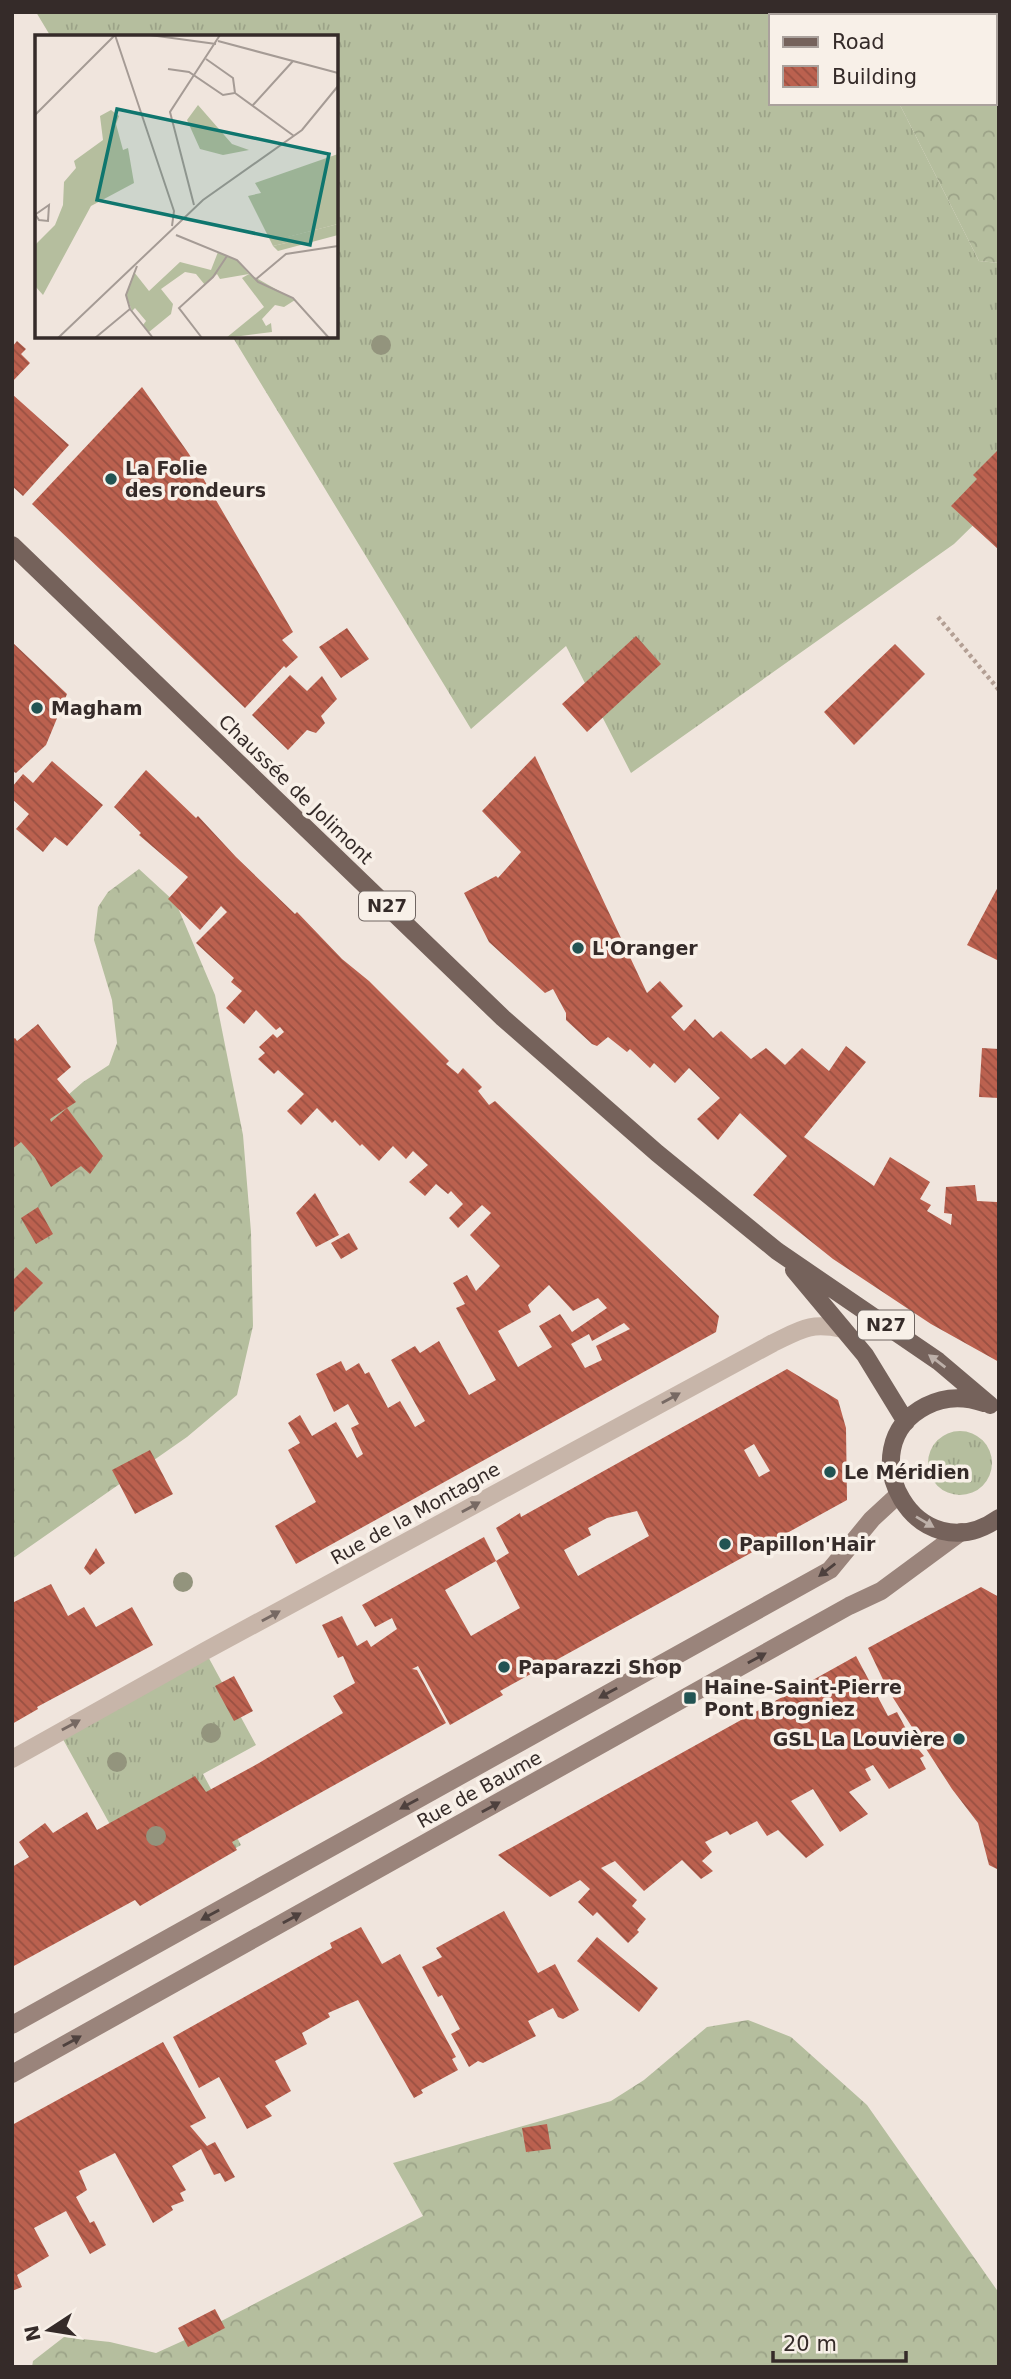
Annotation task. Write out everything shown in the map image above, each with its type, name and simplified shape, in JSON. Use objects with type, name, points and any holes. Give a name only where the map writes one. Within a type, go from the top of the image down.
[{"type":"main road","name":"Chaussée de Jolimont","points":[[12,545],[503,1018],[657,1153],[777,1251],[938,1362],[994,1408]]},
{"type":"main road","name":"Chaussée de Jolimont","points":[[777,1251],[865,1356],[906,1422]]},
{"type":"main road","name":"N27","points":[[906,1422],[920,1409],[936,1401],[954,1398],[973,1399],[994,1408]]},
{"type":"main road","points":[[906,1422],[895,1442],[891,1471],[898,1495],[908,1511],[924,1523],[942,1531],[961,1532],[988,1525],[999,1518]]},
{"type":"main road","name":"Rue de Baume","points":[[12,2025],[830,1570],[872,1519],[898,1495]]},
{"type":"main road","name":"Rue de Baume","points":[[12,2074],[849,1606],[881,1591],[961,1532]]},
{"type":"street","name":"Rue de la Montagne","points":[[12,1759],[192,1658],[773,1343],[810,1325],[844,1329]]},
{"type":"path","points":[[938,617],[999,690]]},
{"type":"green space","points":[[36,12],[853,12],[854,14],[769,14],[769,105],[900,105],[979,261],[999,263],[999,500],[954,544],[631,773],[566,646],[471,729],[233,338],[338,338],[338,35],[50,35]]},
{"type":"green space","points":[[997,104],[999,263],[979,261],[900,105]]},
{"type":"green space","points":[[139,869],[176,903],[215,995],[243,1135],[251,1232],[253,1326],[237,1395],[187,1437],[12,1559],[12,1144],[83,1082],[109,1065],[117,1043],[112,1000],[94,940],[98,907],[108,892]]},
{"type":"green space","points":[[954,1431],[966,1431],[983,1440],[990,1451],[990,1475],[983,1486],[966,1495],[954,1495],[942,1490],[933,1481],[928,1469],[928,1457],[933,1445],[942,1436]]},
{"type":"green space","points":[[205,1651],[256,1745],[203,1774],[241,1845],[150,1897],[59,1732]]},
{"type":"green space","points":[[748,2020],[791,2037],[867,2105],[999,2293],[999,2367],[32,2367],[33,2361],[64,2337],[110,2342],[156,2353],[187,2339],[423,2216],[393,2163],[611,2101],[644,2080],[707,2027]]},
{"type":"building","points":[[973,12],[999,12],[999,87],[997,14]]},
{"type":"building","points":[[17,341],[26,349],[21,354],[30,363],[12,382],[12,347]]},
{"type":"building","points":[[142,387],[189,454],[293,632],[282,640],[298,657],[286,668],[284,666],[245,708],[32,504]]},
{"type":"building","points":[[12,394],[69,445],[23,496],[12,486]]},
{"type":"building","points":[[999,449],[999,550],[951,506],[977,479],[973,475]]},
{"type":"building","points":[[347,628],[369,659],[341,678],[319,647]]},
{"type":"building","points":[[636,636],[661,664],[587,732],[562,704]]},
{"type":"building","name":"Magham","points":[[12,642],[67,694],[46,745],[16,773],[12,771]]},
{"type":"building","points":[[895,644],[925,674],[854,745],[824,712]]},
{"type":"building","points":[[290,675],[307,691],[322,676],[337,699],[321,716],[325,723],[316,733],[307,730],[288,750],[252,715]]},
{"type":"building","points":[[535,756],[647,993],[660,981],[683,1006],[671,1017],[684,1031],[695,1019],[713,1038],[721,1031],[751,1059],[766,1048],[785,1065],[802,1048],[829,1071],[846,1046],[866,1062],[804,1137],[874,1186],[890,1157],[930,1182],[920,1199],[931,1205],[927,1211],[951,1225],[952,1214],[944,1213],[946,1187],[975,1185],[977,1201],[997,1202],[999,1362],[931,1324],[833,1259],[753,1195],[787,1156],[740,1113],[718,1140],[697,1119],[720,1098],[689,1068],[675,1083],[654,1063],[650,1068],[630,1049],[627,1052],[608,1037],[597,1046],[592,1044],[566,1020],[566,1013],[553,989],[545,993],[489,942],[464,893],[496,876],[498,878],[521,852],[482,811]]},
{"type":"building","points":[[52,761],[103,805],[67,846],[55,837],[43,852],[16,829],[29,814],[12,799],[12,787],[23,774],[33,783]]},
{"type":"building","points":[[146,770],[196,818],[198,816],[236,857],[295,914],[297,912],[342,959],[369,981],[449,1061],[446,1064],[458,1074],[463,1068],[482,1087],[478,1091],[489,1105],[495,1101],[719,1316],[716,1332],[296,1564],[275,1526],[316,1502],[288,1450],[300,1443],[288,1423],[300,1415],[312,1436],[336,1422],[357,1458],[363,1454],[351,1428],[359,1424],[348,1404],[334,1412],[316,1374],[341,1361],[346,1371],[359,1363],[365,1374],[369,1372],[388,1408],[400,1401],[415,1427],[425,1421],[391,1360],[415,1346],[420,1353],[439,1341],[469,1395],[496,1380],[456,1308],[465,1304],[453,1283],[467,1275],[476,1291],[500,1266],[470,1235],[491,1213],[482,1205],[458,1228],[449,1218],[463,1204],[451,1191],[448,1194],[436,1184],[425,1196],[409,1182],[428,1165],[413,1151],[406,1159],[393,1146],[379,1161],[335,1120],[332,1123],[317,1108],[301,1125],[287,1111],[304,1094],[278,1070],[274,1074],[258,1059],[265,1053],[259,1047],[273,1034],[277,1038],[284,1032],[280,1027],[276,1030],[256,1010],[244,1024],[226,1008],[242,991],[231,982],[234,978],[196,943],[227,912],[221,906],[200,930],[168,899],[188,877],[139,835],[141,833],[114,807]],"holes":[[[549,1285],[573,1311],[598,1298],[607,1308],[572,1332],[560,1314],[539,1326],[552,1347],[518,1367],[498,1331],[531,1312],[528,1305]],[[624,1323],[630,1329],[596,1346],[602,1360],[585,1368],[571,1344],[589,1334],[592,1341]]]},
{"type":"building","points":[[999,885],[999,961],[967,945]]},
{"type":"building","points":[[38,1024],[71,1067],[57,1079],[76,1102],[50,1119],[51,1122],[67,1108],[103,1156],[90,1174],[81,1166],[51,1187],[35,1158],[21,1142],[12,1149],[12,1040],[15,1038],[17,1041]]},
{"type":"building","points":[[982,1048],[999,1049],[999,1098],[979,1097]]},
{"type":"building","points":[[315,1193],[339,1235],[316,1247],[296,1213]]},
{"type":"building","points":[[38,1207],[53,1234],[36,1244],[21,1218]]},
{"type":"building","points":[[349,1233],[358,1249],[341,1259],[331,1243]]},
{"type":"building","points":[[26,1267],[43,1283],[12,1314],[12,1281]]},
{"type":"building","points":[[787,1369],[838,1400],[846,1428],[847,1500],[500,1691],[503,1695],[450,1725],[418,1666],[412,1669],[417,1670],[446,1723],[232,1842],[237,1850],[140,1906],[135,1900],[12,1967],[12,1867],[29,1857],[19,1842],[45,1823],[53,1833],[87,1812],[97,1830],[195,1776],[206,1792],[343,1713],[333,1696],[355,1683],[343,1656],[338,1658],[322,1625],[342,1616],[357,1646],[367,1640],[371,1647],[397,1629],[392,1618],[375,1627],[362,1605],[484,1537],[496,1561],[509,1553],[496,1528],[520,1513],[521,1517]],"holes":[[[754,1444],[770,1471],[759,1477],[744,1450]],[[637,1511],[649,1536],[578,1576],[564,1550],[591,1535],[588,1528],[607,1518]],[[496,1561],[520,1608],[471,1636],[445,1590]]]},
{"type":"building","points":[[150,1450],[173,1494],[135,1514],[112,1470]]},
{"type":"building","points":[[96,1548],[105,1563],[90,1575],[84,1568]]},
{"type":"building","points":[[51,1584],[68,1616],[84,1607],[96,1627],[132,1607],[153,1645],[37,1707],[38,1709],[12,1724],[12,1603]]},
{"type":"building","name":"GSL La Louvière","points":[[981,1587],[999,1597],[999,1870],[989,1865],[978,1823],[952,1789],[888,1690],[868,1648]]},
{"type":"building","points":[[856,1656],[888,1716],[897,1712],[914,1744],[924,1756],[920,1758],[926,1769],[889,1789],[873,1765],[865,1769],[871,1780],[849,1792],[868,1814],[840,1832],[813,1789],[791,1801],[824,1845],[806,1858],[778,1830],[767,1836],[757,1821],[730,1835],[727,1831],[705,1842],[712,1852],[702,1861],[713,1871],[701,1879],[682,1860],[644,1891],[615,1861],[601,1868],[637,1900],[632,1906],[646,1919],[637,1930],[639,1932],[628,1943],[597,1912],[593,1916],[578,1902],[590,1889],[580,1880],[550,1897],[498,1855]]},
{"type":"building","points":[[234,1676],[253,1711],[234,1721],[215,1686]]},
{"type":"building","points":[[504,1911],[538,1973],[555,1964],[579,2010],[563,2019],[558,2017],[553,2008],[528,2021],[536,2036],[483,2063],[478,2061],[469,2067],[451,2034],[460,2029],[442,1995],[438,1997],[422,1967],[442,1957],[436,1948]]},
{"type":"building","points":[[361,1927],[382,1964],[400,1954],[456,2057],[452,2059],[458,2070],[421,2090],[423,2093],[414,2098],[358,2000],[328,2013],[330,2017],[302,2033],[307,2044],[275,2061],[291,2091],[265,2106],[272,2116],[247,2129],[219,2077],[199,2088],[173,2037],[332,1948],[330,1943]]},
{"type":"building","points":[[597,1937],[658,1988],[639,2012],[577,1961]]},
{"type":"building","points":[[163,2042],[206,2118],[190,2126],[207,2146],[215,2142],[235,2177],[225,2182],[220,2173],[214,2175],[201,2149],[172,2166],[186,2190],[180,2193],[184,2201],[171,2206],[173,2210],[153,2223],[115,2153],[79,2171],[87,2190],[76,2197],[90,2223],[94,2221],[106,2245],[90,2254],[66,2211],[34,2228],[49,2256],[17,2275],[22,2287],[12,2291],[12,2125]]},
{"type":"building","points":[[547,2124],[551,2149],[526,2152],[522,2128]]},
{"type":"building","points":[[215,2309],[225,2328],[188,2347],[178,2328]]},
{"type":"place","name":"La Folie des rondeurs","points":[[111,479]]},
{"type":"place","name":"Magham","points":[[37,708]]},
{"type":"place","name":"L'Oranger","points":[[578,948]]},
{"type":"place","name":"Le Méridien","points":[[830,1472]]},
{"type":"place","name":"Papillon'Hair","points":[[725,1544]]},
{"type":"place","name":"Paparazzi Shop","points":[[504,1667]]},
{"type":"place","name":"Haine-Saint-Pierre Pont Brogniez","points":[[690,1698]]},
{"type":"place","name":"GSL La Louvière","points":[[959,1739]]}]
